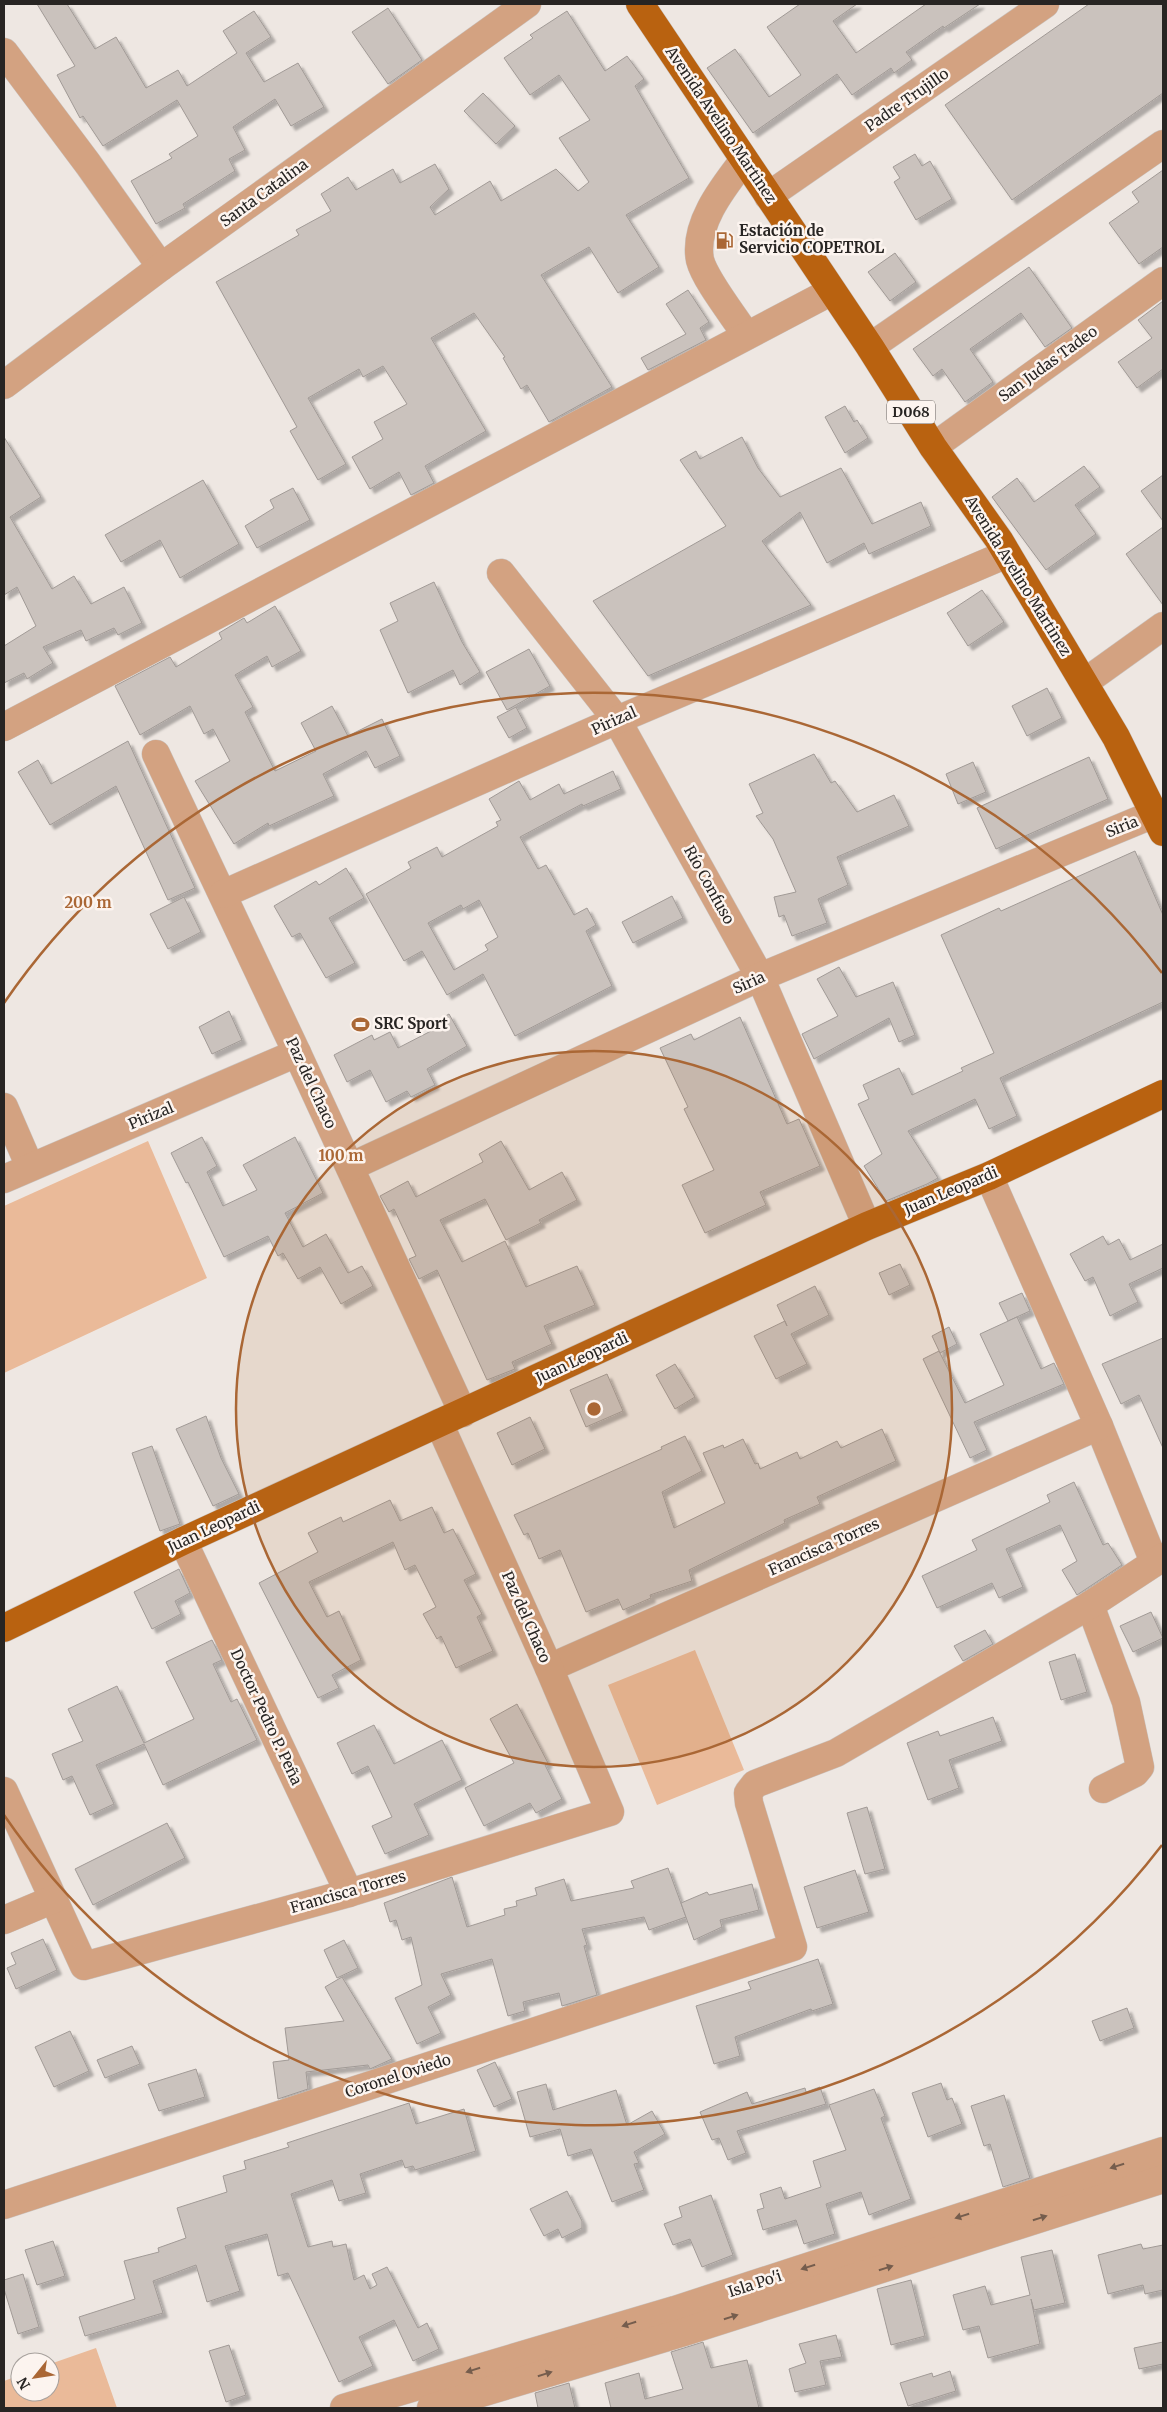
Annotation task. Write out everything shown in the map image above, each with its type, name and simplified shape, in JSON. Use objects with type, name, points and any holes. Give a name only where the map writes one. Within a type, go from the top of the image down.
[{"type":"main road","name":"Avenida Avelino Martinez","points":[[640,4],[870,347],[933,447],[1007,554],[1085,682],[1116,737],[1159,823]]},
{"type":"main road","name":"Juan Leopardi","points":[[4,1628],[183,1541],[867,1226],[989,1176],[1163,1094]]},
{"type":"street","name":"Santa Catalina","points":[[4,385],[161,267],[527,4]]},
{"type":"street","name":"Padre Trujillo","points":[[768,196],[1046,4]]},
{"type":"street","points":[[4,52],[88,164],[161,267]]},
{"type":"street","points":[[870,347],[1163,144]]},
{"type":"street","points":[[744,160],[721,189],[706,217],[699,248],[700,261],[706,273],[746,335]]},
{"type":"street","name":"San Judas Tadeo","points":[[933,447],[1163,281]]},
{"type":"street","points":[[4,727],[832,291]]},
{"type":"street","name":"Pirizal","points":[[223,894],[617,720],[1007,554]]},
{"type":"street","name":"Río Confuso","points":[[501,573],[617,720],[760,977],[867,1226]]},
{"type":"street","points":[[1085,682],[1163,626]]},
{"type":"street","name":"Paz del Chaco","points":[[156,754],[350,1167],[549,1668],[610,1812]]},
{"type":"street","name":"Siria","points":[[350,1167],[760,977],[1159,823]]},
{"type":"street","name":"Pirizal","points":[[4,1179],[297,1053]]},
{"type":"street","points":[[4,1107],[30,1167]]},
{"type":"street","points":[[989,1176],[1159,1559],[1090,1605],[1126,1702],[1140,1767],[1135,1773],[1103,1789]]},
{"type":"street","name":"Francisca Torres","points":[[549,1668],[1099,1426]]},
{"type":"street","name":"Doctor Pedro P. Peña","points":[[183,1541],[349,1893]]},
{"type":"street","name":"Coronel Oviedo","points":[[4,2205],[793,1947],[749,1802],[748,1793],[751,1788],[755,1784],[836,1754],[1090,1605]]},
{"type":"street","points":[[4,1791],[54,1899],[4,1920]]},
{"type":"street","name":"Francisca Torres","points":[[54,1899],[84,1966],[349,1893],[610,1812]]},
{"type":"street","name":"Isla Po'i","points":[[344,2408],[676,2310],[1163,2151]]},
{"type":"street","name":"Isla Po'i","points":[[431,2408],[684,2332],[1163,2179]]},
{"type":"shaded area","points":[[148,1141],[207,1278],[4,1373],[4,1206]]},
{"type":"shaded area","points":[[695,1650],[744,1770],[657,1805],[608,1685]]},
{"type":"shaded area","points":[[96,2348],[117,2408],[4,2408],[4,2381],[10,2379],[10,2402],[60,2402],[60,2361]]},
{"type":"building","points":[[37,4],[67,4],[95,49],[116,37],[146,88],[178,70],[187,86],[237,53],[223,31],[254,11],[271,37],[246,53],[264,82],[298,63],[324,107],[291,126],[275,99],[233,127],[245,150],[229,159],[235,171],[183,204],[185,208],[156,224],[131,181],[172,158],[169,154],[198,136],[177,100],[103,146],[83,116],[80,118],[57,75],[75,66]]},
{"type":"building","points":[[800,4],[857,4],[833,21],[856,53],[926,4],[980,4],[944,28],[943,26],[906,52],[912,60],[894,73],[891,68],[852,95],[837,74],[753,133],[707,68],[735,49],[769,97],[801,75],[767,27]]},
{"type":"building","points":[[1089,4],[1163,4],[1163,93],[1012,200],[945,105]]},
{"type":"building","points":[[388,8],[422,60],[388,84],[352,32]]},
{"type":"building","points":[[567,11],[605,71],[627,56],[644,79],[635,86],[689,178],[626,215],[659,267],[618,293],[589,247],[541,275],[612,387],[549,422],[527,385],[521,389],[503,358],[505,357],[474,313],[431,338],[486,431],[425,466],[434,483],[411,495],[399,472],[370,489],[352,457],[383,439],[374,422],[407,404],[383,366],[363,377],[359,369],[308,398],[346,464],[318,480],[290,431],[297,427],[216,282],[299,235],[296,230],[331,211],[321,194],[348,177],[356,190],[393,169],[400,183],[435,164],[449,189],[430,207],[435,215],[490,181],[501,201],[556,169],[578,191],[589,182],[559,138],[590,120],[559,75],[530,95],[504,58],[533,38],[530,35]]},
{"type":"building","points":[[483,93],[515,126],[496,144],[464,111]]},
{"type":"building","points":[[915,154],[922,166],[930,161],[952,199],[916,220],[894,182],[900,178],[893,167]]},
{"type":"building","points":[[1163,170],[1163,247],[1139,264],[1109,223],[1139,202],[1132,192]]},
{"type":"building","points":[[895,253],[916,282],[890,301],[868,272]]},
{"type":"building","points":[[1029,267],[1072,328],[1045,347],[1021,313],[970,349],[993,382],[965,402],[942,369],[933,376],[913,349]]},
{"type":"building","points":[[688,290],[709,322],[700,328],[706,340],[648,370],[641,358],[686,334],[666,304]]},
{"type":"building","points":[[1163,301],[1163,369],[1137,388],[1118,362],[1152,338],[1138,320]]},
{"type":"building","points":[[845,406],[854,422],[857,420],[868,438],[845,453],[825,417]]},
{"type":"building","points":[[4,437],[41,497],[10,517],[52,589],[74,576],[91,604],[124,587],[142,623],[118,635],[114,628],[86,641],[81,630],[43,647],[53,663],[27,679],[24,673],[4,683],[4,646],[36,626],[17,587],[4,595]]},
{"type":"building","points":[[742,437],[758,468],[780,497],[841,468],[872,524],[921,502],[931,526],[869,554],[864,543],[827,563],[800,512],[762,541],[811,605],[648,676],[593,601],[726,526],[680,460],[696,451],[700,459]]},
{"type":"building","points":[[1084,466],[1100,487],[1075,505],[1096,534],[1046,570],[992,497],[1017,478],[1034,502]]},
{"type":"building","points":[[1163,475],[1163,521],[1141,491]]},
{"type":"building","points":[[203,480],[239,544],[180,578],[160,540],[121,562],[105,535]]},
{"type":"building","points":[[293,488],[310,520],[257,548],[245,526],[274,508],[270,500]]},
{"type":"building","points":[[1163,527],[1163,605],[1126,554]]},
{"type":"building","points":[[434,582],[462,642],[480,672],[460,685],[453,670],[408,693],[380,630],[398,621],[390,603]]},
{"type":"building","points":[[982,590],[1004,622],[968,646],[947,613]]},
{"type":"building","points":[[275,606],[301,651],[272,667],[267,656],[235,675],[253,707],[245,712],[275,771],[316,751],[301,723],[332,706],[348,736],[382,719],[400,756],[375,768],[366,751],[323,774],[334,796],[269,826],[268,823],[234,844],[195,781],[230,761],[213,729],[204,734],[190,706],[140,735],[115,686],[170,657],[176,667],[222,639],[219,633],[244,618],[247,623]]},
{"type":"building","points":[[529,649],[550,686],[507,710],[486,672]]},
{"type":"building","points":[[1047,688],[1062,718],[1027,736],[1012,706]]},
{"type":"building","points":[[516,707],[527,728],[509,738],[497,717]]},
{"type":"building","points":[[128,741],[195,888],[168,900],[116,786],[50,825],[18,772],[38,760],[51,784]]},
{"type":"building","points":[[814,754],[831,783],[835,781],[857,812],[894,795],[909,826],[837,857],[848,885],[818,899],[827,923],[792,936],[784,915],[779,917],[774,897],[796,892],[773,839],[756,816],[763,813],[749,784]]},
{"type":"building","points":[[1089,757],[1108,799],[996,849],[977,808]]},
{"type":"building","points":[[973,762],[986,792],[958,804],[946,774]]},
{"type":"building","points":[[613,771],[621,789],[583,806],[582,804],[520,837],[538,869],[546,865],[574,915],[587,908],[596,925],[586,931],[612,986],[515,1036],[483,974],[447,995],[422,951],[404,961],[366,894],[411,868],[408,862],[437,847],[442,857],[498,826],[496,822],[501,820],[489,799],[519,781],[530,800],[559,784],[564,794]],"holes":[[[479,900],[498,937],[485,945],[488,950],[454,970],[428,923],[461,905],[463,909]]]},
{"type":"building","points":[[1135,851],[1163,915],[1163,1002],[1000,1078],[1017,1116],[989,1129],[975,1099],[908,1131],[938,1178],[886,1201],[864,1166],[882,1154],[858,1104],[869,1099],[863,1085],[899,1068],[912,1095],[963,1071],[961,1068],[994,1053],[941,935],[999,908],[1001,911]]},
{"type":"building","points":[[346,868],[364,898],[329,918],[355,963],[326,978],[300,933],[292,937],[274,906],[316,881],[319,885]]},
{"type":"building","points":[[672,896],[683,918],[633,943],[622,922]]},
{"type":"building","points":[[184,897],[201,932],[168,949],[150,914]]},
{"type":"building","points":[[839,967],[856,997],[893,982],[915,1035],[899,1042],[889,1018],[814,1059],[802,1034],[838,1016],[817,979]]},
{"type":"building","points":[[229,1011],[242,1040],[212,1054],[199,1027]]},
{"type":"building","points":[[449,1014],[467,1046],[427,1069],[435,1085],[411,1097],[407,1091],[386,1102],[370,1070],[347,1082],[334,1055],[372,1035],[374,1040],[390,1032],[398,1048],[431,1031],[428,1026]]},
{"type":"building","points":[[740,1017],[787,1124],[799,1119],[820,1166],[760,1192],[766,1205],[705,1233],[682,1185],[714,1170],[684,1109],[688,1107],[660,1048],[691,1034],[694,1040]]},
{"type":"building","points":[[202,1137],[217,1166],[207,1172],[223,1206],[257,1190],[243,1165],[295,1137],[323,1193],[285,1213],[303,1247],[326,1234],[348,1273],[362,1266],[373,1286],[341,1304],[320,1267],[298,1279],[283,1253],[278,1256],[268,1236],[224,1257],[188,1182],[186,1183],[171,1153]]},
{"type":"building","points":[[501,1141],[529,1190],[562,1172],[577,1200],[539,1220],[541,1223],[506,1240],[485,1199],[440,1220],[462,1262],[505,1241],[526,1287],[577,1266],[595,1305],[544,1326],[552,1344],[512,1362],[515,1369],[487,1380],[437,1270],[419,1279],[409,1259],[416,1256],[394,1209],[389,1212],[380,1196],[408,1181],[416,1197],[483,1162],[479,1154]]},
{"type":"building","points":[[1103,1236],[1108,1245],[1119,1239],[1130,1260],[1163,1244],[1163,1268],[1129,1284],[1138,1302],[1110,1316],[1093,1277],[1085,1281],[1070,1254]]},
{"type":"building","points":[[900,1264],[910,1285],[889,1295],[879,1273]]},
{"type":"building","points":[[815,1286],[829,1315],[791,1334],[807,1364],[776,1379],[754,1336],[785,1321],[777,1305]]},
{"type":"building","points":[[1022,1293],[1030,1311],[1008,1321],[999,1303]]},
{"type":"building","points":[[1017,1317],[1041,1369],[1054,1363],[1064,1384],[974,1422],[987,1450],[970,1458],[923,1359],[939,1351],[965,1403],[1004,1385],[980,1334]]},
{"type":"building","points":[[949,1327],[957,1344],[940,1353],[932,1336]]},
{"type":"building","points":[[1163,1338],[1163,1448],[1139,1395],[1121,1404],[1102,1364]]},
{"type":"building","points":[[675,1364],[695,1397],[675,1409],[656,1375]]},
{"type":"building","points":[[607,1374],[623,1411],[586,1427],[570,1390]]},
{"type":"building","points":[[206,1416],[221,1458],[239,1494],[213,1506],[176,1429]]},
{"type":"building","points":[[530,1417],[545,1449],[512,1465],[497,1433]]},
{"type":"building","points":[[882,1429],[896,1461],[817,1497],[820,1504],[784,1520],[785,1523],[689,1570],[692,1581],[650,1595],[651,1598],[623,1610],[618,1599],[586,1612],[560,1550],[539,1559],[528,1533],[524,1535],[514,1515],[662,1449],[661,1447],[685,1436],[702,1471],[662,1492],[674,1528],[725,1503],[703,1453],[723,1445],[724,1448],[743,1439],[755,1464],[758,1463],[760,1469],[797,1452],[800,1459],[837,1441],[841,1448]]},
{"type":"building","points":[[152,1446],[180,1524],[160,1531],[132,1453]]},
{"type":"building","points":[[1074,1482],[1103,1545],[1108,1543],[1122,1565],[1077,1595],[1062,1570],[1077,1561],[1060,1525],[1006,1549],[1023,1587],[999,1598],[992,1583],[937,1608],[922,1576],[977,1550],[972,1540],[1050,1502],[1047,1495]]},
{"type":"building","points":[[390,1500],[400,1521],[432,1507],[444,1533],[453,1529],[476,1574],[464,1580],[482,1614],[477,1617],[493,1651],[456,1668],[441,1636],[437,1639],[423,1614],[436,1607],[415,1565],[405,1570],[393,1542],[309,1582],[327,1617],[339,1611],[361,1660],[332,1675],[339,1688],[318,1698],[259,1583],[318,1552],[308,1533],[341,1517],[343,1522]]},
{"type":"building","points":[[179,1569],[190,1593],[175,1601],[181,1614],[152,1629],[134,1592]]},
{"type":"building","points":[[1151,1612],[1163,1638],[1133,1652],[1120,1626]]},
{"type":"building","points":[[985,1630],[993,1644],[963,1661],[954,1646]]},
{"type":"building","points":[[212,1640],[222,1660],[213,1664],[231,1702],[237,1699],[257,1740],[163,1785],[144,1744],[96,1765],[114,1804],[90,1815],[72,1776],[63,1780],[52,1754],[83,1741],[68,1709],[117,1686],[144,1743],[194,1719],[166,1662]]},
{"type":"building","points":[[1075,1654],[1087,1692],[1061,1700],[1049,1662]]},
{"type":"building","points":[[517,1704],[548,1763],[545,1765],[562,1799],[536,1813],[530,1803],[484,1826],[465,1788],[514,1763],[490,1719]]},
{"type":"building","points":[[993,1717],[1002,1741],[949,1760],[959,1788],[928,1800],[907,1743],[938,1731],[940,1736]]},
{"type":"building","points":[[374,1725],[394,1764],[442,1740],[462,1780],[414,1804],[429,1835],[385,1854],[372,1826],[392,1817],[368,1766],[352,1774],[337,1743]]},
{"type":"building","points":[[867,1807],[885,1869],[865,1874],[847,1813]]},
{"type":"building","points":[[167,1823],[185,1858],[93,1905],[75,1869]]},
{"type":"building","points":[[668,1868],[686,1917],[649,1930],[644,1917],[582,1929],[587,1945],[584,1946],[597,1995],[562,2006],[559,1993],[523,2002],[525,2011],[508,2016],[492,1959],[441,1974],[451,1995],[428,2007],[441,2033],[417,2044],[395,1998],[422,1985],[411,1937],[402,1940],[396,1920],[390,1922],[384,1903],[452,1877],[467,1927],[505,1915],[504,1909],[517,1906],[516,1901],[537,1895],[535,1888],[564,1879],[571,1901],[634,1888],[631,1881]]},
{"type":"building","points":[[855,1870],[869,1912],[817,1928],[804,1887]]},
{"type":"building","points":[[752,1884],[759,1910],[720,1920],[722,1927],[694,1940],[681,1903],[707,1892],[709,1895]]},
{"type":"building","points":[[43,1939],[57,1970],[16,1989],[7,1968],[16,1964],[11,1953]]},
{"type":"building","points":[[344,1940],[358,1968],[337,1978],[324,1950]]},
{"type":"building","points":[[818,1959],[833,2004],[812,2011],[811,2009],[735,2037],[740,2056],[714,2064],[696,2006],[751,1989],[748,1982]]},
{"type":"building","points":[[342,1977],[392,2059],[370,2069],[368,2065],[306,2072],[308,2089],[278,2099],[273,2062],[289,2060],[285,2028],[344,2021],[325,1987]]},
{"type":"building","points":[[1127,2008],[1134,2028],[1100,2041],[1092,2021]]},
{"type":"building","points":[[70,2031],[89,2071],[54,2087],[35,2047]]},
{"type":"building","points":[[132,2046],[140,2064],[105,2078],[97,2060]]},
{"type":"building","points":[[495,2062],[512,2099],[494,2107],[477,2070]]},
{"type":"building","points":[[196,2069],[205,2097],[159,2111],[148,2084]]},
{"type":"building","points":[[941,2083],[947,2100],[952,2098],[962,2124],[928,2137],[912,2093]]},
{"type":"building","points":[[546,2084],[553,2110],[616,2090],[627,2125],[652,2111],[665,2134],[634,2152],[639,2163],[634,2164],[644,2190],[612,2202],[591,2149],[568,2156],[560,2129],[530,2137],[517,2092]]},
{"type":"building","points":[[820,2087],[826,2104],[737,2131],[746,2153],[728,2160],[719,2138],[712,2140],[700,2112],[747,2092],[752,2104],[805,2088],[806,2092]]},
{"type":"building","points":[[874,2089],[885,2116],[881,2118],[911,2199],[869,2215],[861,2192],[826,2204],[835,2234],[804,2244],[796,2220],[763,2230],[757,2210],[764,2208],[760,2194],[781,2187],[785,2199],[821,2187],[813,2161],[846,2150],[829,2105]]},
{"type":"building","points":[[1004,2095],[1030,2178],[1003,2187],[990,2144],[984,2146],[971,2106]]},
{"type":"building","points":[[409,2103],[416,2124],[464,2109],[476,2151],[415,2170],[413,2166],[405,2168],[402,2160],[360,2174],[366,2193],[339,2201],[332,2180],[291,2194],[308,2247],[332,2241],[333,2247],[346,2244],[354,2280],[364,2275],[370,2289],[377,2285],[372,2274],[387,2267],[418,2328],[427,2323],[439,2349],[413,2361],[394,2320],[359,2337],[373,2366],[339,2382],[288,2273],[278,2276],[267,2234],[225,2246],[240,2291],[207,2302],[196,2265],[153,2281],[163,2313],[85,2336],[79,2317],[135,2299],[124,2261],[159,2252],[158,2248],[186,2238],[177,2208],[227,2192],[223,2176],[246,2169],[244,2161],[289,2147],[287,2143]]},
{"type":"building","points":[[567,2191],[582,2221],[582,2228],[562,2238],[558,2229],[544,2236],[530,2209]]},
{"type":"building","points":[[711,2195],[733,2255],[702,2267],[690,2239],[673,2245],[664,2224],[682,2217],[679,2207]]},
{"type":"building","points":[[53,2241],[65,2276],[37,2285],[25,2250]]},
{"type":"building","points":[[1141,2244],[1143,2249],[1163,2245],[1163,2290],[1145,2294],[1143,2285],[1108,2294],[1098,2255]]},
{"type":"building","points":[[1052,2250],[1065,2303],[1034,2310],[1031,2299],[1040,2344],[988,2358],[979,2326],[963,2330],[953,2295],[985,2286],[991,2305],[1030,2295],[1021,2257]]},
{"type":"building","points":[[23,2274],[39,2327],[18,2334],[4,2289],[4,2280]]},
{"type":"building","points":[[911,2280],[925,2336],[891,2345],[877,2289]]},
{"type":"building","points":[[836,2335],[842,2357],[820,2361],[826,2385],[795,2392],[789,2369],[806,2363],[799,2344]]},
{"type":"building","points":[[703,2342],[711,2368],[747,2360],[759,2408],[611,2408],[605,2383],[639,2373],[645,2399],[683,2389],[671,2352]]},
{"type":"building","points":[[1163,2342],[1163,2364],[1139,2369],[1134,2348]]},
{"type":"building","points":[[229,2345],[246,2395],[226,2402],[209,2351]]},
{"type":"building","points":[[950,2371],[956,2391],[908,2406],[900,2383],[932,2373],[933,2377]]},
{"type":"building","points":[[569,2383],[575,2408],[538,2408],[535,2393]]},
{"type":"place","name":"Estación de Servicio COPETROL","points":[[725,240]]},
{"type":"place","name":"SRC Sport","points":[[360,1024]]}]
